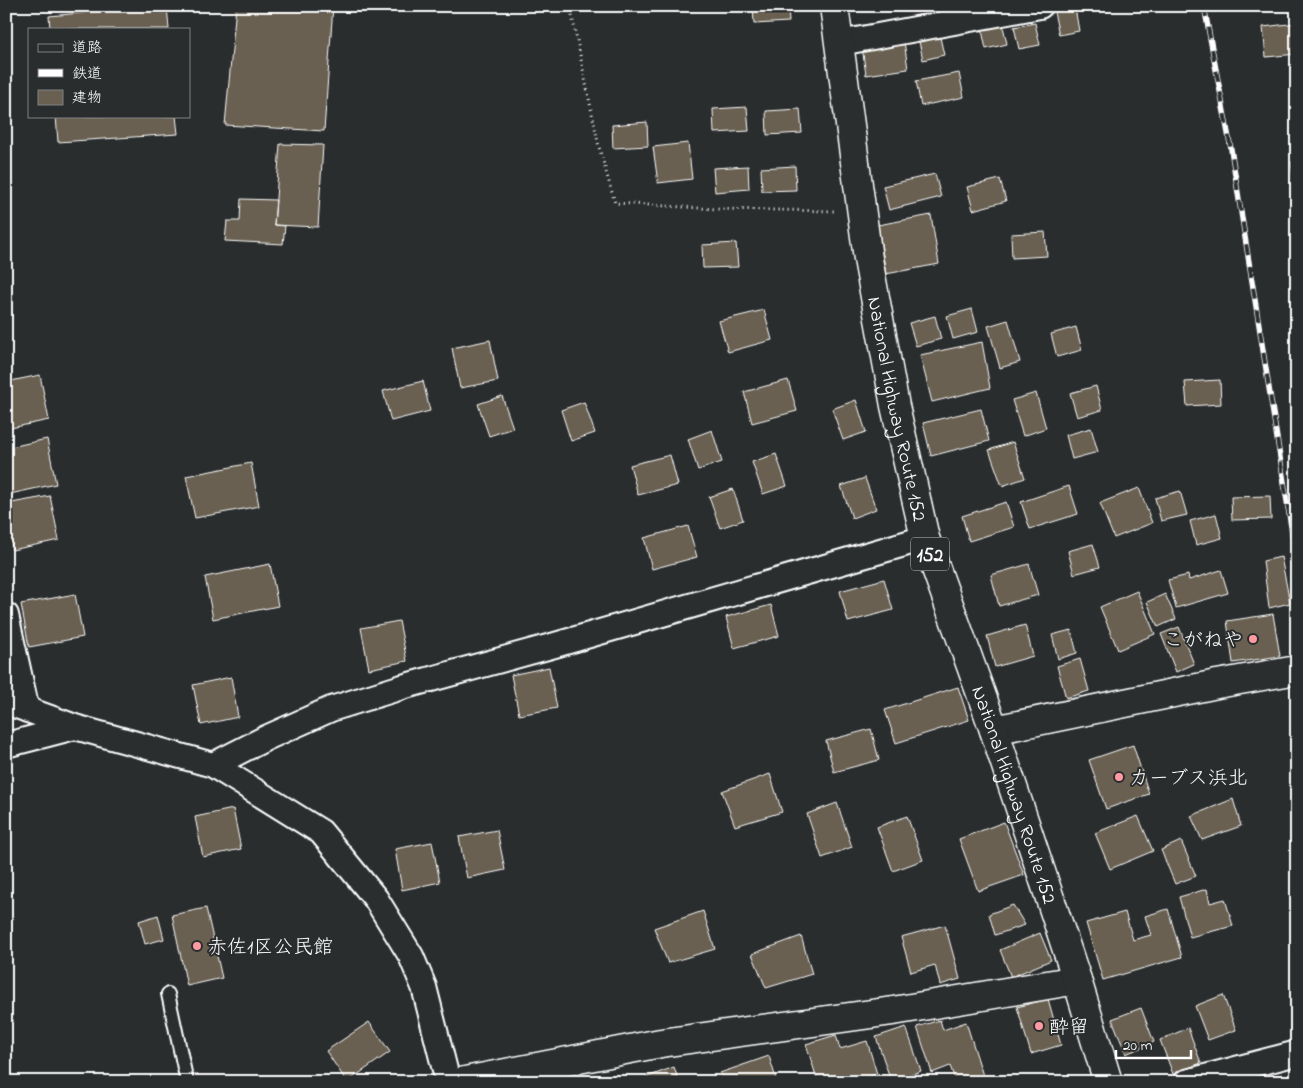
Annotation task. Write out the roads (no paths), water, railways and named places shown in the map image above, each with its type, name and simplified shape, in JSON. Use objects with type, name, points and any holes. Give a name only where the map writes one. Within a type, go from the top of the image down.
[{"type":"main road","name":"National Highway Route 152","points":[[834,6],[868,259],[895,406],[925,538],[994,730],[1077,980],[1108,1082]]},
{"type":"main road","points":[[994,730],[1207,686],[1297,670]]},
{"type":"main road","points":[[460,1082],[661,1043],[893,1011],[1077,980]]},
{"type":"street","points":[[840,43],[1040,6]]},
{"type":"street","points":[[213,765],[266,738],[340,706],[925,538]]},
{"type":"street","points":[[6,615],[17,706],[74,727],[213,765],[321,832],[376,899],[411,956],[424,987],[448,1082]]},
{"type":"street","points":[[6,745],[74,727]]},
{"type":"street","points":[[1186,1082],[1297,1054]]},
{"type":"lane","points":[[168,994],[187,1082]]},
{"type":"railway","points":[[1204,6],[1231,149],[1297,564]]},
{"type":"place","name":"こがねや","points":[[1253,639]]},
{"type":"place","name":"カーブス浜北","points":[[1119,777]]},
{"type":"place","name":"赤佐1区公民館","points":[[197,946]]},
{"type":"place","name":"酔留","points":[[1039,1026]]}]
